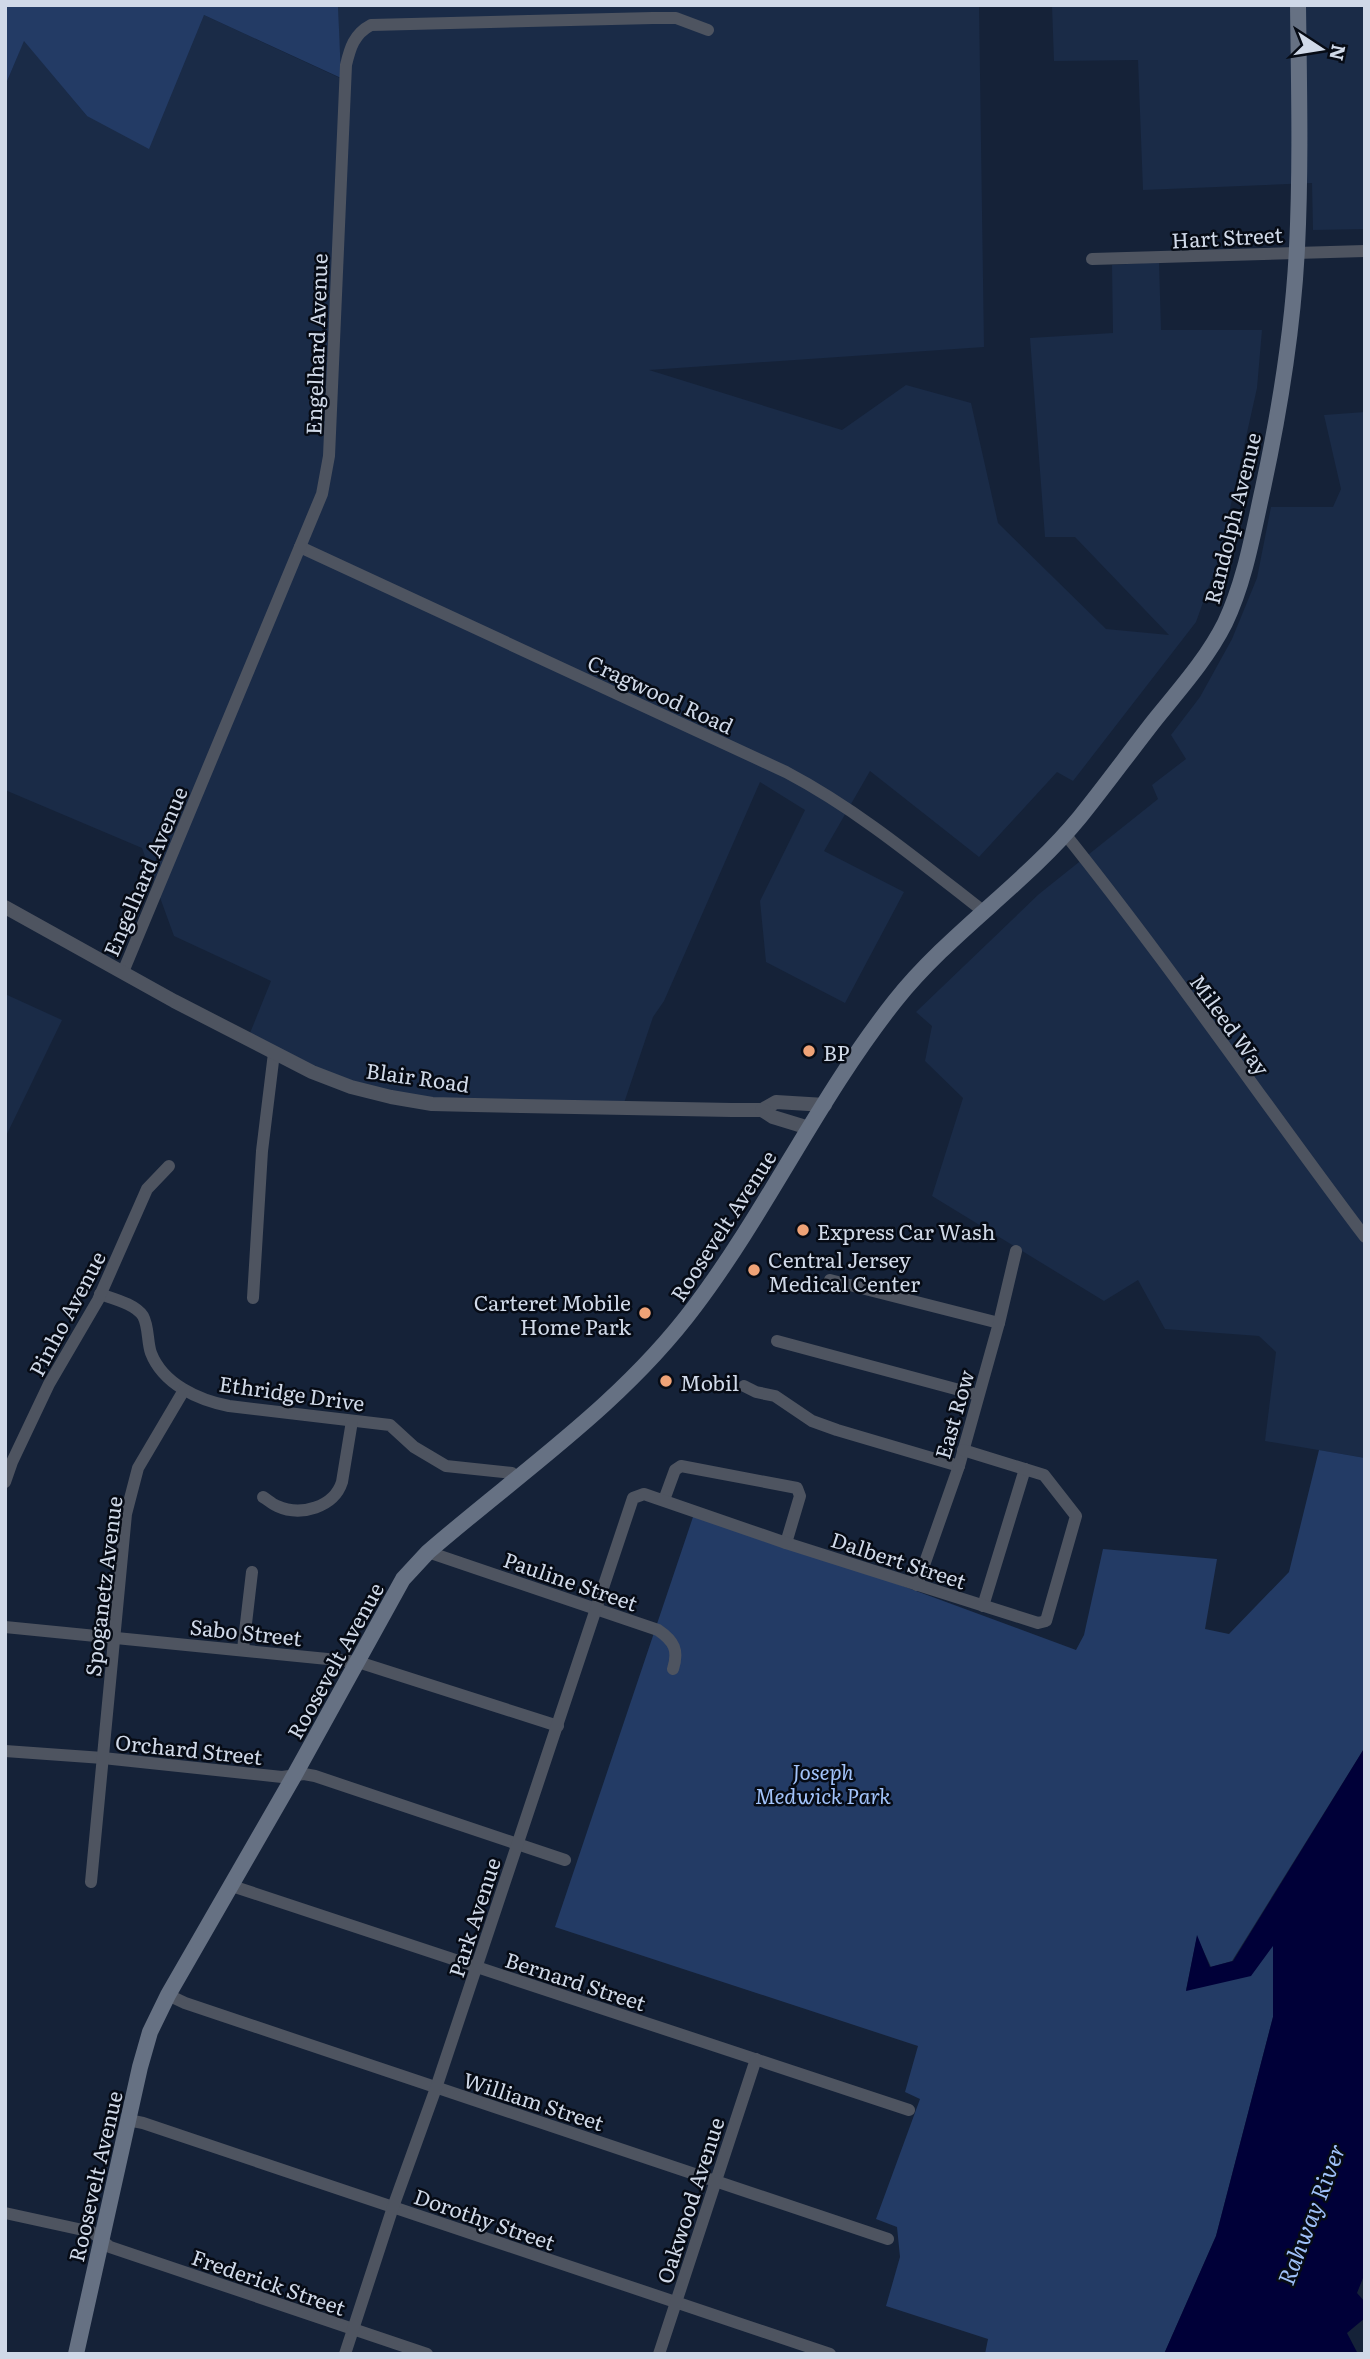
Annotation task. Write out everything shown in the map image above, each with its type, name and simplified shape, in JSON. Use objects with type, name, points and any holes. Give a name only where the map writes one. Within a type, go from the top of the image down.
[{"type":"main road","name":"Randolph Avenue","points":[[825,1105],[895,1001],[918,974],[1065,834],[1199,665],[1233,604],[1255,525],[1278,418],[1288,347],[1297,252],[1300,137],[1298,5]]},
{"type":"main road","name":"Roosevelt Avenue","points":[[76,2354],[146,2043],[168,1995],[294,1776],[403,1578],[428,1552],[627,1383],[674,1333],[719,1271],[825,1105]]},
{"type":"street","name":"Engelhard Avenue","points":[[122,972],[322,494],[329,456],[346,65],[350,47],[356,37],[371,25],[618,17],[676,18],[708,30]]},
{"type":"street","name":"Hart Street","points":[[1092,259],[1365,251]]},
{"type":"street","name":"Cragwood Road","points":[[300,547],[822,791],[867,821],[983,911]]},
{"type":"street","name":"Mileed Way","points":[[1065,834],[1136,924],[1365,1237]]},
{"type":"street","name":"Blair Road","points":[[5,907],[312,1072],[351,1087],[391,1097],[432,1104],[762,1110],[776,1102],[825,1105]]},
{"type":"street","points":[[253,1298],[262,1151],[274,1053]]},
{"type":"street","points":[[762,1110],[773,1117],[809,1128]]},
{"type":"street","name":"Pinho Avenue","points":[[5,1482],[49,1384],[100,1294],[147,1189],[169,1166]]},
{"type":"street","name":"East Row","points":[[916,1585],[959,1466],[1016,1251]]},
{"type":"street","points":[[830,1280],[999,1323]]},
{"type":"street","name":"Ethridge Drive","points":[[100,1294],[135,1308],[144,1318],[150,1352],[155,1362],[170,1380],[184,1390],[213,1403],[390,1425],[414,1447],[446,1466],[512,1473],[517,1479]]},
{"type":"street","points":[[777,1341],[978,1395]]},
{"type":"street","points":[[744,1386],[775,1396],[812,1421],[959,1466]]},
{"type":"street","name":"Spoganetz Avenue","points":[[91,1882],[126,1514],[138,1468],[184,1390]]},
{"type":"street","points":[[263,1497],[279,1507],[301,1510],[330,1501],[340,1491],[352,1421]]},
{"type":"street","points":[[963,1450],[1025,1469],[983,1606]]},
{"type":"street","points":[[664,1500],[675,1470],[681,1466],[797,1488],[800,1496],[786,1543]]},
{"type":"street","name":"Dalbert Street","points":[[638,1494],[664,1500],[786,1543],[1038,1623],[1046,1621],[1076,1516],[1044,1475],[1025,1469]]},
{"type":"street","name":"Park Avenue","points":[[345,2354],[393,2207],[477,1968],[595,1609],[632,1501],[638,1494]]},
{"type":"street","name":"Pauline Street","points":[[428,1552],[658,1630],[668,1637],[677,1657],[673,1669]]},
{"type":"street","points":[[243,1649],[252,1572]]},
{"type":"street","name":"Sabo Street","points":[[5,1627],[358,1662],[558,1726]]},
{"type":"street","name":"Orchard Street","points":[[5,1751],[103,1758],[282,1777],[315,1776],[565,1860]]},
{"type":"street","name":"Bernard Street","points":[[232,1886],[909,2110]]},
{"type":"street","name":"William Street","points":[[168,1995],[185,2003],[716,2179],[888,2239]]},
{"type":"street","name":"Oakwood Avenue","points":[[659,2354],[756,2059]]},
{"type":"street","name":"Dorothy Street","points":[[128,2120],[830,2354]]},
{"type":"street","name":"Frederick Street","points":[[5,2213],[92,2232],[110,2247],[427,2354]]},
{"type":"shaded area","points":[[338,5],[979,5],[984,347],[649,370],[842,430],[906,385],[971,403],[998,523],[1106,629],[1169,635],[1075,537],[1045,537],[1030,338],[1113,333],[1112,265],[1159,262],[1161,330],[1262,330],[1257,388],[1219,558],[1196,622],[1073,781],[1057,772],[979,857],[870,771],[824,851],[904,892],[845,1003],[766,962],[760,901],[805,810],[760,782],[664,1001],[653,1017],[622,1109],[370,1094],[248,1038],[271,981],[174,936],[142,848],[5,790],[5,86],[24,40],[87,116],[204,15],[340,78]]},
{"type":"shaded area","points":[[1052,5],[1365,5],[1365,229],[1313,230],[1312,183],[1143,190],[1138,60],[1054,61]]},
{"type":"shaded area","points":[[1365,412],[1365,1458],[1265,1441],[1276,1352],[1259,1336],[1165,1329],[1138,1280],[1104,1301],[932,1196],[963,1098],[925,1061],[932,1026],[916,1012],[1039,894],[1158,799],[1152,785],[1186,759],[1171,735],[1200,697],[1232,639],[1257,578],[1271,507],[1333,507],[1341,489],[1324,415]]},
{"type":"shaded area","points":[[5,994],[62,1020],[5,1138]]},
{"type":"green space","points":[[5,5],[338,5],[341,78],[204,15],[149,149],[87,116],[24,41],[5,86]]},
{"type":"green space","name":"Joseph Medwick Park","points":[[1319,1450],[1365,1458],[1365,1747],[1232,1961],[1211,1967],[1197,1937],[1186,1990],[1273,1945],[1273,2017],[1216,2236],[1164,2354],[985,2354],[988,2339],[886,2306],[900,2257],[897,2227],[876,2219],[920,2099],[905,2092],[918,2046],[555,1927],[694,1514],[786,1543],[1076,1650],[1084,1635],[1103,1549],[1217,1559],[1205,1629],[1229,1634],[1289,1572]]},
{"type":"water","name":"Rahway River","points":[[1365,1747],[1365,2273],[1357,2293],[1365,2302],[1365,2318],[1347,2333],[1358,2354],[1164,2354],[1216,2236],[1273,2017],[1273,1946],[1251,1976],[1186,1991],[1197,1935],[1210,1967],[1233,1961]]},
{"type":"place","name":"BP","points":[[809,1051]]},
{"type":"place","name":"Express Car Wash","points":[[803,1230]]},
{"type":"place","name":"Central Jersey Medical Center","points":[[754,1270]]},
{"type":"place","name":"Carteret Mobile Home Park","points":[[645,1313]]},
{"type":"place","name":"Mobil","points":[[666,1381]]}]
